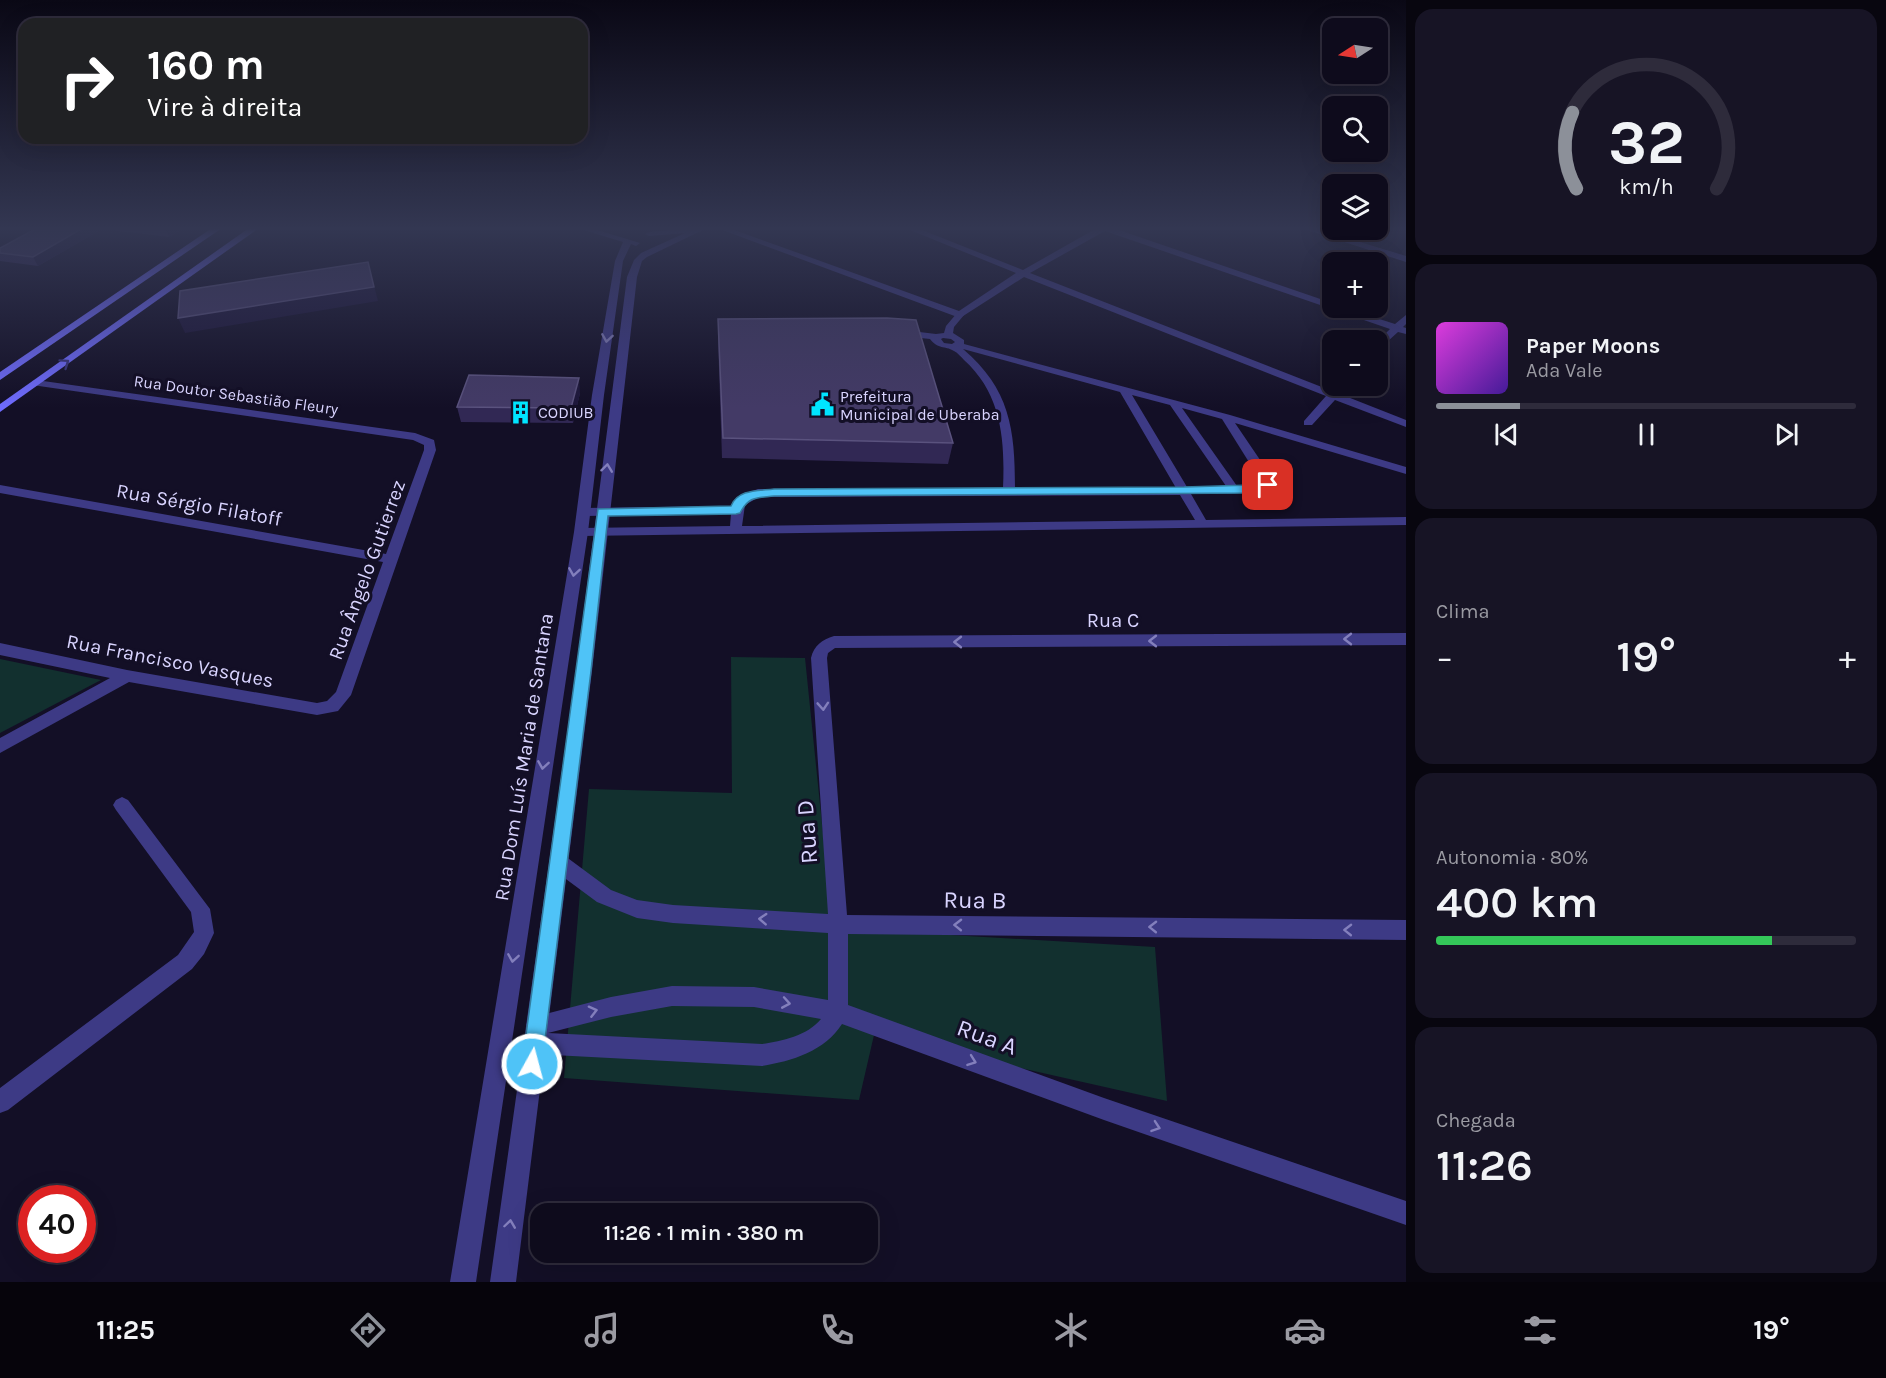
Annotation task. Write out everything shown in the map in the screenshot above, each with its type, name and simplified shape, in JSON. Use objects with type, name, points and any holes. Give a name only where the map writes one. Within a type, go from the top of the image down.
[{"type":"main road","points":[[0,377],[131,288]]},
{"type":"main road","points":[[0,409],[171,288]]},
{"type":"street","name":"Rua Dom Luís Maria de Santana","points":[[463,1282],[581,532],[598,395],[616,288]]},
{"type":"street","points":[[503,1282],[584,671],[631,288]]},
{"type":"street","points":[[885,288],[960,315],[1001,288]]},
{"type":"street","points":[[1061,288],[1322,391]]},
{"type":"street","points":[[1279,288],[1322,303]]},
{"type":"street","points":[[1367,318],[1401,329]]},
{"type":"street","points":[[1388,339],[1401,329],[1406,318]]},
{"type":"street","name":"Rua Doutor Sebastião Fleury","points":[[36,384],[403,435],[425,439],[430,443]]},
{"type":"street","points":[[1308,423],[1331,396]]},
{"type":"street","points":[[1335,396],[1406,424]]},
{"type":"street","name":"Rua Ângelo Gutierrez","points":[[332,706],[343,695],[429,458],[430,443]]},
{"type":"street","name":"Rua Sérgio Filatoff","points":[[0,489],[391,559]]},
{"type":"street","name":"Rua C","points":[[822,648],[834,642],[1406,639]]},
{"type":"street","name":"Rua D","points":[[822,648],[819,658],[838,924],[838,1012]]},
{"type":"street","name":"Rua Francisco Vasques","points":[[0,649],[127,676],[317,709],[332,706]]},
{"type":"street","points":[[0,746],[127,676]]},
{"type":"street","points":[[0,1102],[185,962],[197,947],[204,933],[200,909],[122,805]]},
{"type":"street","name":"Rua B","points":[[558,862],[604,896],[637,909],[673,914],[838,924],[1406,930]]},
{"type":"street","name":"Rua A","points":[[536,1034],[611,1006],[672,996],[754,997],[838,1012],[1104,1109],[1406,1213]]},
{"type":"street","points":[[536,1034],[650,1047],[762,1055],[785,1051],[804,1043],[826,1030],[838,1012]]},
{"type":"lane","points":[[948,335],[950,326],[960,315]]},
{"type":"lane","points":[[893,333],[937,337],[948,335],[959,339],[961,342],[956,346]]},
{"type":"lane","points":[[937,337],[935,339],[941,345],[956,346],[1226,417],[1406,471]]},
{"type":"lane","points":[[956,346],[985,375],[999,397],[1007,421],[1010,447],[1009,491]]},
{"type":"lane","points":[[1125,391],[1203,524]]},
{"type":"lane","points":[[1174,404],[1234,490]]},
{"type":"lane","points":[[736,530],[736,510],[739,502],[747,496],[758,493],[1184,491],[1234,490],[1268,485],[1268,479],[1226,417]]},
{"type":"lane","points":[[584,512],[736,510]]},
{"type":"lane","points":[[581,532],[1406,521]]},
{"type":"green space","points":[[731,657],[805,658],[830,902],[866,930],[1155,947],[1167,1101],[874,1035],[859,1100],[564,1078],[589,789],[732,793]]},
{"type":"green space","points":[[0,659],[101,680],[0,733]]},
{"type":"building","points":[[201,288],[369,288],[178,318],[180,291]]},
{"type":"building","points":[[887,318],[916,320],[953,443],[723,438],[718,319]]},
{"type":"building","points":[[469,375],[579,378],[571,408],[457,407]]},
{"type":"place","name":"Prefeitura Municipal de Uberaba","points":[[822,405]]},
{"type":"place","name":"CODIUB","points":[[520,412]]},
{"type":"route","points":[[532,1064],[584,671],[602,512],[736,510],[739,502],[747,496],[774,492],[1184,491],[1252,489],[1268,485]]}]
